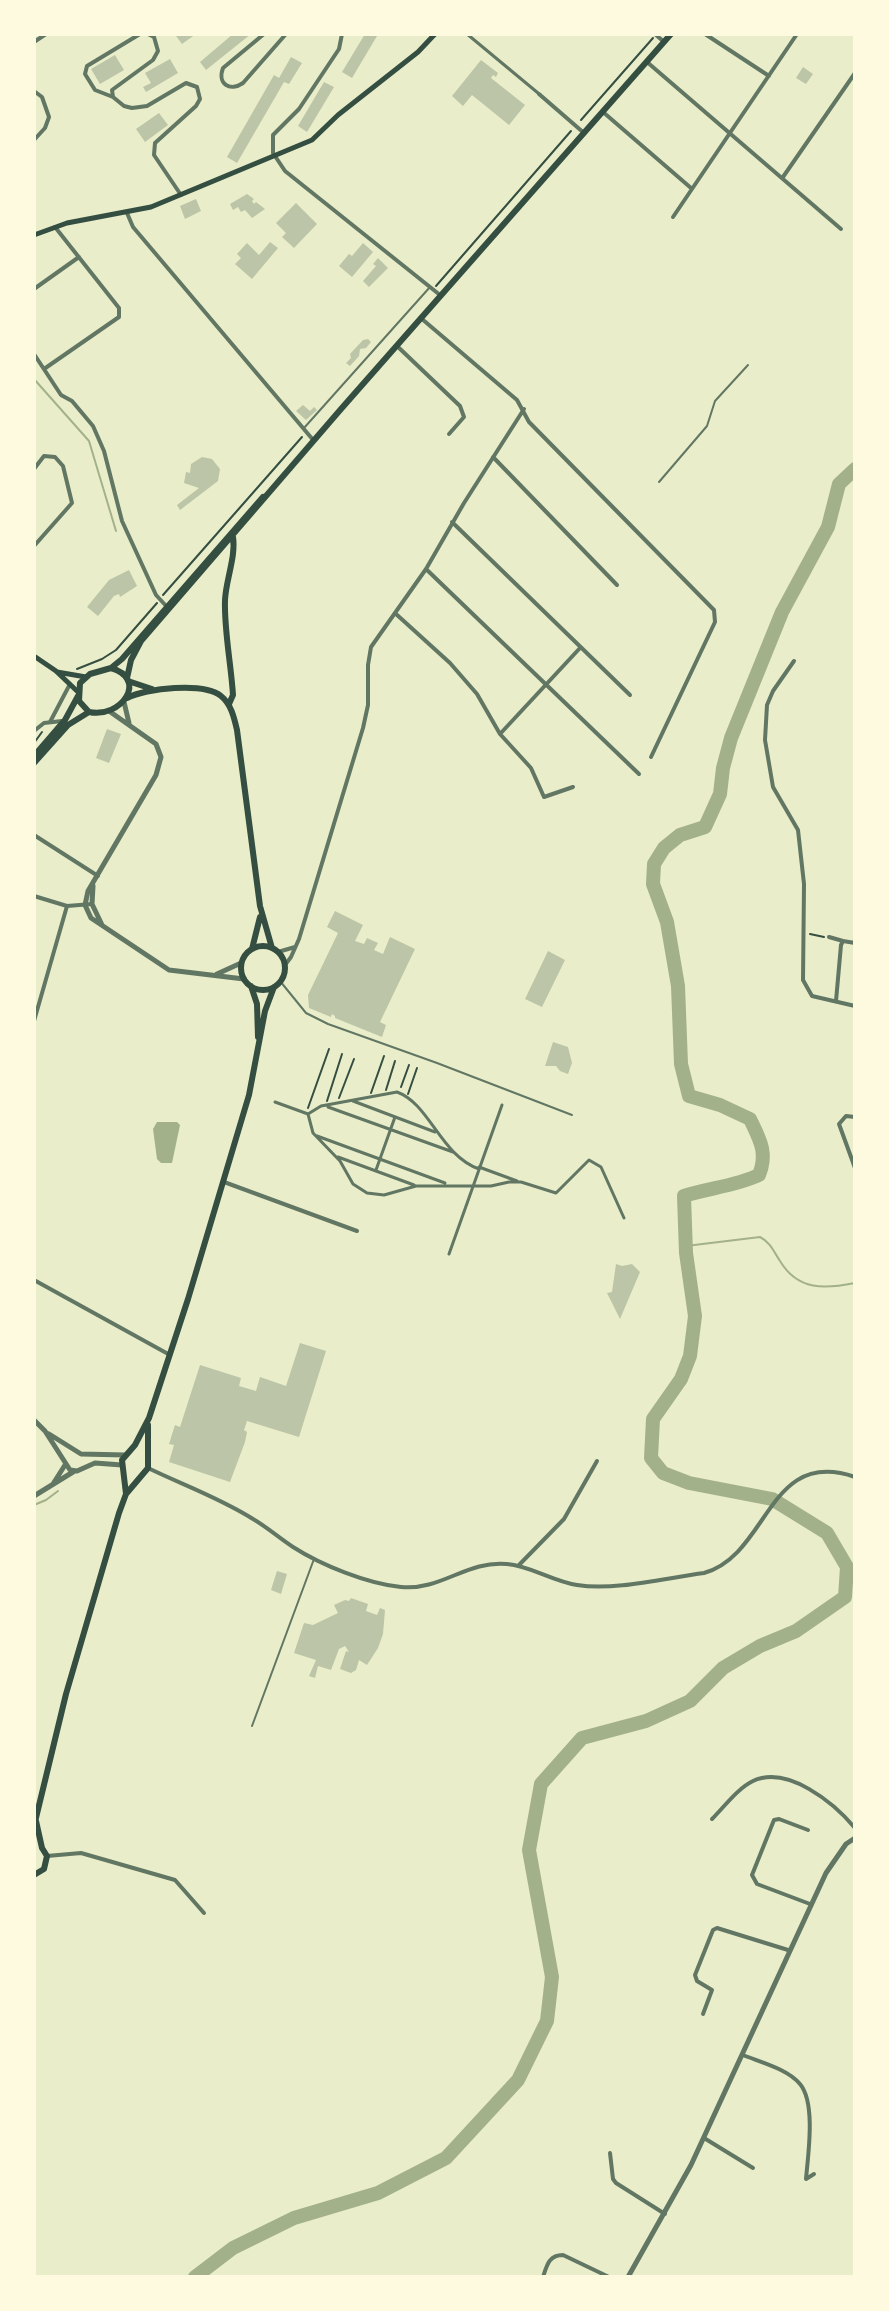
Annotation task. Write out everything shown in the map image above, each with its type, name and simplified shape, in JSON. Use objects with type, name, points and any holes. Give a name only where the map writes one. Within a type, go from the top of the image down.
[{"type":"main road","points":[[34,235],[55,227],[151,207],[275,157],[317,136],[338,115],[418,52],[435,34]]},
{"type":"main road","points":[[111,668],[233,537],[671,34]]},
{"type":"main road","points":[[126,700],[127,679],[134,653],[255,504],[277,483]]},
{"type":"main road","points":[[229,704],[233,695],[225,599],[234,550],[233,537]]},
{"type":"main road","points":[[34,656],[70,684],[78,694],[81,705],[89,712],[99,714],[109,711],[126,700],[156,690],[207,688],[229,704],[237,730],[260,906],[275,950],[285,965],[265,1011],[249,1095],[170,1355],[149,1418],[128,1453],[123,1468],[126,1494]]},
{"type":"main road","points":[[34,756],[65,720],[80,683],[86,677],[101,669],[111,668],[121,671],[127,679],[156,690]]},
{"type":"main road","points":[[56,671],[86,677]]},
{"type":"main road","points":[[34,763],[68,725],[89,712]]},
{"type":"main road","points":[[260,906],[257,934],[252,949],[241,963],[244,979],[251,986],[262,990],[274,987]]},
{"type":"main road","points":[[252,949],[262,946],[275,950]]},
{"type":"main road","points":[[251,986],[257,1004],[259,1047]]},
{"type":"main road","points":[[34,1875],[46,1866],[47,1856],[38,1847],[38,1790],[126,1494],[148,1468],[149,1418]]},
{"type":"main road","points":[[128,1453],[140,1451],[146,1456]]},
{"type":"main road","points":[[123,1468],[134,1477],[139,1477]]},
{"type":"main road","points":[[34,1826],[36,1818]]},
{"type":"street","points":[[34,42],[46,34]]},
{"type":"street","points":[[140,34],[87,66],[85,74],[95,90],[113,97],[124,106],[147,106],[186,83],[197,87],[200,99],[196,106],[155,143],[153,149],[181,195]]},
{"type":"street","points":[[113,97],[112,90],[153,60],[158,51],[157,43],[148,34]]},
{"type":"street","points":[[264,34],[223,68],[220,75],[222,82],[229,88],[243,83],[286,34]]},
{"type":"street","points":[[342,34],[339,49],[299,109],[273,135],[271,145],[275,157],[285,171],[442,296]]},
{"type":"street","points":[[467,34],[584,133]]},
{"type":"street","points":[[656,34],[664,42]]},
{"type":"street","points":[[705,34],[769,76]]},
{"type":"street","points":[[673,217],[797,34]]},
{"type":"street","points":[[647,62],[841,229]]},
{"type":"street","points":[[783,177],[854,77]]},
{"type":"street","points":[[34,91],[42,97],[49,117],[45,128],[34,140]]},
{"type":"street","points":[[603,112],[691,188]]},
{"type":"street","points":[[127,213],[133,227],[314,441]]},
{"type":"street","points":[[44,369],[119,317],[119,308],[55,227]]},
{"type":"street","points":[[34,289],[79,257]]},
{"type":"street","points":[[422,319],[517,400],[529,422],[716,613],[715,622],[651,757]]},
{"type":"street","points":[[397,346],[460,406],[464,417],[449,434]]},
{"type":"street","points":[[34,354],[61,395],[72,401],[93,426],[104,451],[122,521],[159,599],[168,608]]},
{"type":"street","points":[[285,965],[297,945],[363,728],[368,705],[371,647],[426,569],[524,409]]},
{"type":"street","points":[[34,469],[44,456],[55,457],[63,466],[72,503],[34,546]]},
{"type":"street","points":[[493,457],[617,585]]},
{"type":"street","points":[[452,522],[630,695]]},
{"type":"street","points":[[426,569],[639,774]]},
{"type":"street","points":[[396,614],[450,663],[477,694],[500,734],[531,768],[544,797],[573,787]]},
{"type":"street","points":[[500,734],[581,647]]},
{"type":"street","points":[[794,661],[767,705],[765,740],[773,787],[798,830],[804,884],[803,980],[812,996],[855,1006]]},
{"type":"street","points":[[50,722],[70,684]]},
{"type":"street","points":[[126,700],[130,724]]},
{"type":"street","points":[[88,905],[94,883],[159,766],[160,751],[156,744],[109,711]]},
{"type":"street","points":[[34,731],[50,722],[65,720]]},
{"type":"street","points":[[34,835],[98,876]]},
{"type":"street","points":[[34,896],[67,906],[88,905]]},
{"type":"street","points":[[88,905],[105,929],[169,970],[244,979]]},
{"type":"street","points":[[34,1021],[67,906]]},
{"type":"street","points":[[829,937],[855,943]]},
{"type":"street","points":[[836,1003],[843,941]]},
{"type":"street","points":[[275,950],[292,949],[297,945]]},
{"type":"street","points":[[215,974],[241,963]]},
{"type":"street","points":[[275,1102],[307,1113],[337,1103],[399,1093],[419,1108],[436,1133],[470,1166],[556,1193],[589,1160],[601,1167],[624,1218]]},
{"type":"street","points":[[353,1101],[436,1133]]},
{"type":"street","points":[[449,1254],[502,1105]]},
{"type":"street","points":[[325,1106],[456,1154]]},
{"type":"street","points":[[307,1113],[314,1134],[353,1184],[367,1193],[384,1195],[416,1186],[521,1182]]},
{"type":"street","points":[[855,1117],[846,1116],[839,1124],[855,1168]]},
{"type":"street","points":[[376,1171],[395,1117]]},
{"type":"street","points":[[314,1134],[450,1184]]},
{"type":"street","points":[[334,1156],[416,1186]]},
{"type":"street","points":[[224,1182],[357,1231]]},
{"type":"street","points":[[242,1189],[244,1183]]},
{"type":"street","points":[[34,1280],[170,1355]]},
{"type":"street","points":[[34,1420],[45,1431],[78,1452],[84,1460],[83,1466]]},
{"type":"street","points":[[45,1431],[65,1463],[74,1471]]},
{"type":"street","points":[[50,1488],[68,1454],[128,1453]]},
{"type":"street","points":[[518,1566],[564,1519],[597,1461]]},
{"type":"street","points":[[34,1496],[83,1466],[95,1463],[123,1468]]},
{"type":"street","points":[[148,1468],[252,1518],[314,1559],[383,1584],[410,1588],[432,1586],[477,1566],[497,1564],[518,1566],[566,1583],[585,1586],[704,1573],[731,1559],[785,1489],[810,1473],[836,1472],[855,1477]]},
{"type":"street","points":[[712,1819],[745,1786],[755,1780],[774,1777],[803,1784],[855,1828]]},
{"type":"street","points":[[808,1830],[774,1820],[752,1875],[757,1884],[810,1904]]},
{"type":"street","points":[[628,2277],[665,2214],[704,2137],[810,1904],[835,1857],[855,1838]]},
{"type":"street","points":[[47,1856],[81,1853],[167,1877],[182,1885],[204,1913]]},
{"type":"street","points":[[703,2014],[712,1990],[697,1981],[695,1975],[713,1930],[717,1928],[788,1950]]},
{"type":"street","points":[[743,2055],[783,2072],[800,2084],[808,2102],[806,2179],[814,2174]]},
{"type":"street","points":[[704,2137],[753,2168]]},
{"type":"street","points":[[610,2153],[616,2183],[665,2214]]},
{"type":"street","points":[[543,2277],[548,2262],[557,2255],[609,2277]]},
{"type":"lane","points":[[305,430],[432,288]]},
{"type":"lane","points":[[659,482],[707,426],[715,401],[748,365]]},
{"type":"lane","points":[[280,981],[306,1013],[328,1024],[572,1115]]},
{"type":"lane","points":[[252,1726],[314,1559]]},
{"type":"path","points":[[432,288],[656,34]]},
{"type":"path","points":[[73,676],[77,669],[116,650],[305,430]]},
{"type":"path","points":[[805,933],[829,937]]},
{"type":"path","points":[[307,1113],[329,1049]]},
{"type":"path","points":[[325,1106],[342,1054]]},
{"type":"path","points":[[370,1096],[384,1056]]},
{"type":"path","points":[[337,1103],[354,1059]]},
{"type":"path","points":[[385,1093],[395,1061]]},
{"type":"path","points":[[399,1093],[409,1065]]},
{"type":"path","points":[[407,1096],[417,1068]]},
{"type":"shaded area","points":[[157,1122],[177,1122],[180,1125],[172,1163],[161,1163],[157,1159],[153,1129]]},
{"type":"building","points":[[196,34],[182,44],[176,36]]},
{"type":"building","points":[[233,34],[251,34],[206,70],[200,62]]},
{"type":"building","points":[[365,34],[377,36],[352,78],[342,72]]},
{"type":"building","points":[[115,55],[124,70],[100,84],[91,69]]},
{"type":"building","points":[[291,57],[302,63],[289,84],[284,82],[237,163],[227,157],[274,75],[279,78]]},
{"type":"building","points":[[170,59],[178,73],[146,92],[143,87],[151,83],[145,73]]},
{"type":"building","points":[[481,60],[498,73],[491,78],[525,105],[509,125],[472,95],[463,106],[452,96]]},
{"type":"building","points":[[803,67],[813,74],[806,84],[796,78]]},
{"type":"building","points":[[324,82],[334,87],[307,132],[298,126]]},
{"type":"building","points":[[159,113],[168,125],[145,142],[136,129]]},
{"type":"building","points":[[247,194],[254,199],[254,204],[256,202],[265,209],[252,218],[238,207],[233,210],[230,204]]},
{"type":"building","points":[[196,199],[201,211],[185,219],[180,206]]},
{"type":"building","points":[[296,203],[317,224],[294,248],[282,237],[286,233],[276,223]]},
{"type":"building","points":[[270,242],[278,248],[252,279],[235,264],[241,258],[237,254],[247,243],[259,255]]},
{"type":"building","points":[[363,243],[373,252],[352,277],[339,266]]},
{"type":"building","points":[[378,258],[388,268],[369,287],[363,281],[376,266],[373,264]]},
{"type":"building","points":[[363,340],[371,342],[360,349],[359,356],[350,366],[346,363],[351,358],[350,354]]},
{"type":"building","points":[[303,405],[310,411],[314,407],[317,410],[306,420],[296,411]]},
{"type":"building","points":[[202,457],[212,459],[220,469],[218,481],[180,510],[177,505],[199,488],[184,483],[191,464]]},
{"type":"building","points":[[129,570],[137,586],[120,597],[119,594],[114,596],[98,616],[87,607],[109,580]]},
{"type":"building","points":[[107,729],[121,734],[109,763],[96,758]]},
{"type":"building","points":[[335,911],[363,925],[355,941],[364,944],[367,938],[378,943],[374,950],[383,954],[390,937],[415,949],[380,1022],[386,1025],[382,1037],[332,1014],[331,1017],[309,1008],[308,995],[338,933],[327,927]]},
{"type":"building","points":[[548,951],[565,960],[542,1007],[525,999]]},
{"type":"building","points":[[553,1042],[568,1047],[572,1063],[568,1074],[556,1066],[545,1066]]},
{"type":"building","points":[[616,1264],[632,1264],[640,1272],[620,1319],[607,1293],[612,1292]]},
{"type":"building","points":[[300,1343],[326,1351],[299,1437],[247,1421],[245,1442],[230,1482],[169,1462],[174,1445],[169,1444],[175,1425],[180,1427],[200,1365],[241,1378],[239,1386],[256,1391],[260,1377],[286,1386]]},
{"type":"building","points":[[277,1571],[287,1574],[281,1594],[271,1590]]},
{"type":"building","points":[[351,1598],[368,1604],[366,1611],[377,1615],[380,1608],[385,1610],[378,1648],[367,1665],[359,1660],[356,1670],[351,1673],[340,1669],[346,1651],[349,1652],[345,1646],[339,1649],[331,1670],[318,1666],[315,1678],[309,1676],[316,1660],[294,1653],[304,1623],[313,1625],[338,1613],[334,1605]]},
{"type":"waterway","points":[[34,379],[89,441],[116,531]]},
{"type":"waterway","points":[[195,2277],[233,2248],[294,2218],[378,2193],[446,2158],[518,2080],[547,2021],[552,1977],[529,1850],[541,1784],[582,1738],[646,1721],[690,1701],[723,1668],[760,1646],[796,1631],[845,1597],[847,1567],[827,1533],[772,1499],[689,1483],[663,1473],[651,1458],[653,1419],[681,1379],[690,1356],[695,1316],[686,1253],[684,1196],[759,1175],[763,1160],[760,1140],[750,1119],[720,1105],[689,1096],[681,1064],[678,986],[667,922],[653,884],[654,864],[664,848],[680,835],[705,827],[720,794],[731,738],[782,612],[828,527],[839,484],[855,469]]},
{"type":"waterway","points":[[686,1246],[760,1237],[769,1244],[787,1271],[804,1283],[823,1287],[855,1283]]},
{"type":"waterway","points":[[34,1505],[58,1491]]}]
